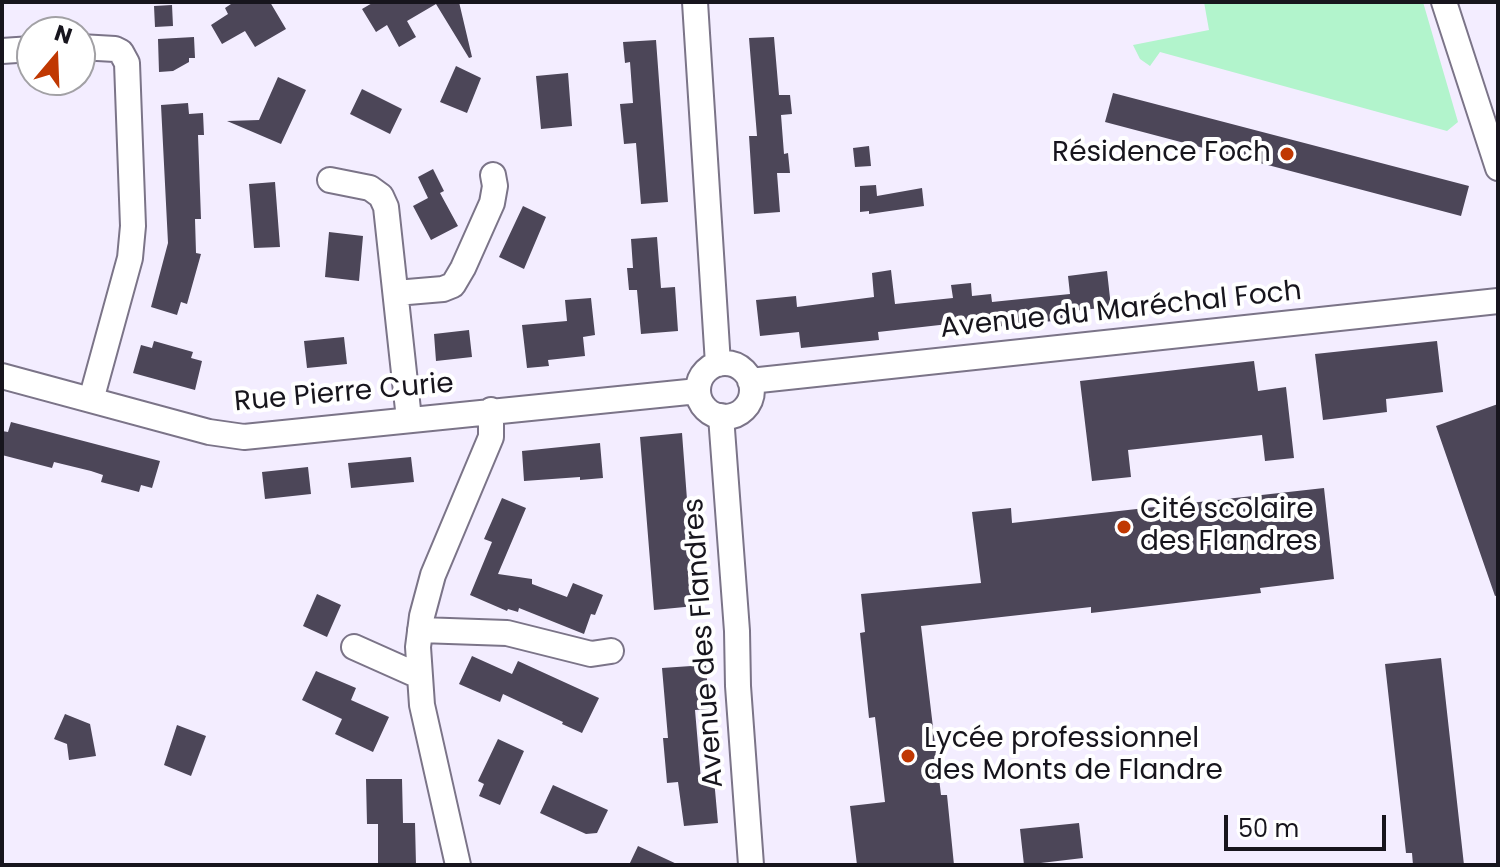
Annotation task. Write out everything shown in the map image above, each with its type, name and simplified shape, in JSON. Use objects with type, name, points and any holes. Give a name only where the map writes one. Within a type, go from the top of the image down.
[{"type":"street","points":[[695,2],[718,364]]},
{"type":"street","points":[[1444,2],[1498,168]]},
{"type":"street","points":[[91,400],[130,258],[133,226],[127,63],[121,52],[115,49],[96,48]]},
{"type":"street","points":[[396,293],[443,289],[453,285],[492,203],[493,175]]},
{"type":"street","points":[[330,180],[363,185],[376,191],[384,201],[409,419]]},
{"type":"street","name":"Avenue du Maréchal Foch","points":[[750,381],[1498,301]]},
{"type":"street","points":[[718,364],[735,365],[746,373],[750,381],[752,394],[746,407],[734,415],[721,416],[706,410],[698,391],[703,374],[718,364]]},
{"type":"street","name":"Rue Pierre Curie","points":[[2,376],[234,436],[698,391]]},
{"type":"street","points":[[458,865],[422,705],[420,630],[433,575],[491,437],[491,410]]},
{"type":"street","name":"Avenue des Flandres","points":[[721,416],[751,865]]},
{"type":"street","points":[[420,630],[507,633],[591,654],[611,651]]},
{"type":"street","points":[[354,647],[419,676]]},
{"type":"green space","points":[[1204,2],[1423,2],[1458,122],[1447,131],[1160,52],[1150,66],[1140,59],[1133,45],[1209,30]]},
{"type":"building","points":[[234,2],[270,2],[286,29],[255,47],[245,31],[222,44],[211,25],[228,14],[225,8]]},
{"type":"building","points":[[374,2],[459,2],[472,57],[469,58],[436,4],[407,21],[416,37],[399,47],[387,25],[376,32],[362,9]]},
{"type":"building","points":[[172,5],[173,26],[155,27],[154,6]]},
{"type":"building","points":[[194,37],[195,58],[189,58],[189,62],[173,71],[159,72],[158,39]]},
{"type":"building","points":[[774,37],[779,95],[790,95],[792,114],[781,115],[784,154],[788,153],[790,173],[777,173],[780,212],[754,214],[749,136],[757,136],[749,38]]},
{"type":"building","points":[[656,40],[668,202],[641,204],[636,143],[624,144],[620,104],[633,103],[630,62],[625,63],[623,42]]},
{"type":"building","points":[[456,66],[481,78],[467,113],[440,102]]},
{"type":"building","points":[[568,73],[572,126],[541,129],[536,76]]},
{"type":"building","points":[[278,77],[306,90],[281,144],[227,121],[259,120]]},
{"type":"building","points":[[362,89],[402,109],[390,134],[350,114]]},
{"type":"building","name":"Résidence Foch","points":[[1113,93],[1469,186],[1461,216],[1105,122]]},
{"type":"building","points":[[188,103],[189,114],[203,113],[204,135],[198,135],[201,219],[195,219],[196,253],[201,254],[187,304],[181,302],[177,315],[151,307],[168,243],[161,105]]},
{"type":"building","points":[[869,146],[871,166],[855,167],[853,148]]},
{"type":"building","points":[[433,169],[444,191],[440,193],[458,226],[431,240],[413,206],[428,198],[418,177]]},
{"type":"building","points":[[275,182],[280,247],[254,248],[249,184]]},
{"type":"building","points":[[876,185],[877,196],[922,188],[924,206],[869,214],[869,211],[860,212],[860,186]]},
{"type":"building","points":[[523,206],[546,217],[524,269],[499,257]]},
{"type":"building","points":[[329,232],[363,236],[359,281],[325,277]]},
{"type":"building","points":[[657,237],[661,288],[675,287],[678,331],[641,334],[637,290],[629,290],[627,268],[633,268],[631,239]]},
{"type":"building","points":[[891,270],[895,304],[953,298],[951,285],[971,283],[972,296],[991,294],[992,302],[1070,294],[1068,276],[1107,271],[1111,307],[1072,311],[1073,319],[995,327],[994,319],[975,321],[878,332],[879,340],[801,348],[799,332],[760,336],[756,300],[796,296],[797,307],[874,297],[872,273]]},
{"type":"building","points":[[591,298],[595,335],[583,337],[585,356],[548,360],[549,366],[527,368],[522,325],[567,321],[565,300]]},
{"type":"building","points":[[469,330],[472,357],[436,361],[434,334]]},
{"type":"building","points":[[344,337],[347,364],[307,368],[304,341]]},
{"type":"building","points":[[154,341],[193,352],[191,358],[202,361],[195,390],[133,373],[141,345],[152,348]]},
{"type":"building","points":[[1437,341],[1443,392],[1386,399],[1387,412],[1323,420],[1315,354]]},
{"type":"building","points":[[1254,361],[1258,391],[1286,387],[1294,458],[1265,461],[1262,435],[1128,450],[1131,477],[1092,481],[1080,381]]},
{"type":"building","points":[[1498,404],[1498,595],[1495,596],[1436,426]]},
{"type":"building","points":[[11,422],[160,461],[152,488],[141,485],[139,492],[101,482],[103,475],[91,471],[54,462],[52,468],[2,455],[2,431],[8,432]]},
{"type":"building","points":[[682,433],[695,606],[654,610],[640,437]]},
{"type":"building","points":[[600,443],[603,478],[524,481],[522,451]]},
{"type":"building","points":[[411,457],[414,482],[351,488],[348,463]]},
{"type":"building","points":[[308,467],[311,494],[265,499],[262,472]]},
{"type":"building","points":[[1324,488],[1334,579],[1260,588],[1261,593],[1091,613],[1091,607],[921,626],[941,795],[947,795],[954,865],[857,865],[850,806],[885,802],[875,717],[869,718],[860,633],[865,632],[861,594],[981,583],[972,512],[1011,508],[1012,523]]},
{"type":"building","points":[[502,498],[526,508],[498,574],[532,579],[532,584],[567,597],[573,583],[603,595],[595,615],[591,614],[584,634],[519,608],[518,612],[507,611],[470,595],[492,542],[484,539]]},
{"type":"building","points":[[317,594],[341,605],[327,637],[303,626]]},
{"type":"building","points":[[472,656],[512,674],[518,661],[599,698],[582,733],[503,694],[500,702],[459,684]]},
{"type":"building","points":[[1441,658],[1464,865],[1413,865],[1412,853],[1406,853],[1385,664]]},
{"type":"building","points":[[706,665],[709,709],[695,710],[701,780],[714,779],[718,823],[684,826],[678,782],[667,783],[663,738],[668,738],[662,668]]},
{"type":"building","points":[[316,671],[356,688],[351,700],[389,717],[373,752],[335,734],[342,719],[302,700]]},
{"type":"building","points":[[65,714],[90,724],[96,756],[69,760],[67,744],[54,739]]},
{"type":"building","points":[[177,725],[206,736],[191,776],[164,765]]},
{"type":"building","points":[[498,739],[524,751],[500,805],[479,796],[484,784],[478,781]]},
{"type":"building","points":[[366,779],[402,779],[403,823],[415,823],[416,865],[378,865],[378,824],[367,824]]},
{"type":"building","points":[[553,785],[608,810],[597,833],[586,834],[540,813]]},
{"type":"building","points":[[1079,823],[1083,858],[1024,865],[1020,829]]},
{"type":"building","points":[[638,846],[679,865],[629,865]]},
{"type":"place","name":"Résidence Foch","points":[[1287,154]]},
{"type":"place","name":"Cité scolaire des Flandres","points":[[1124,527]]},
{"type":"place","name":"Lycée professionnel des Monts de Flandre","points":[[908,756]]}]
